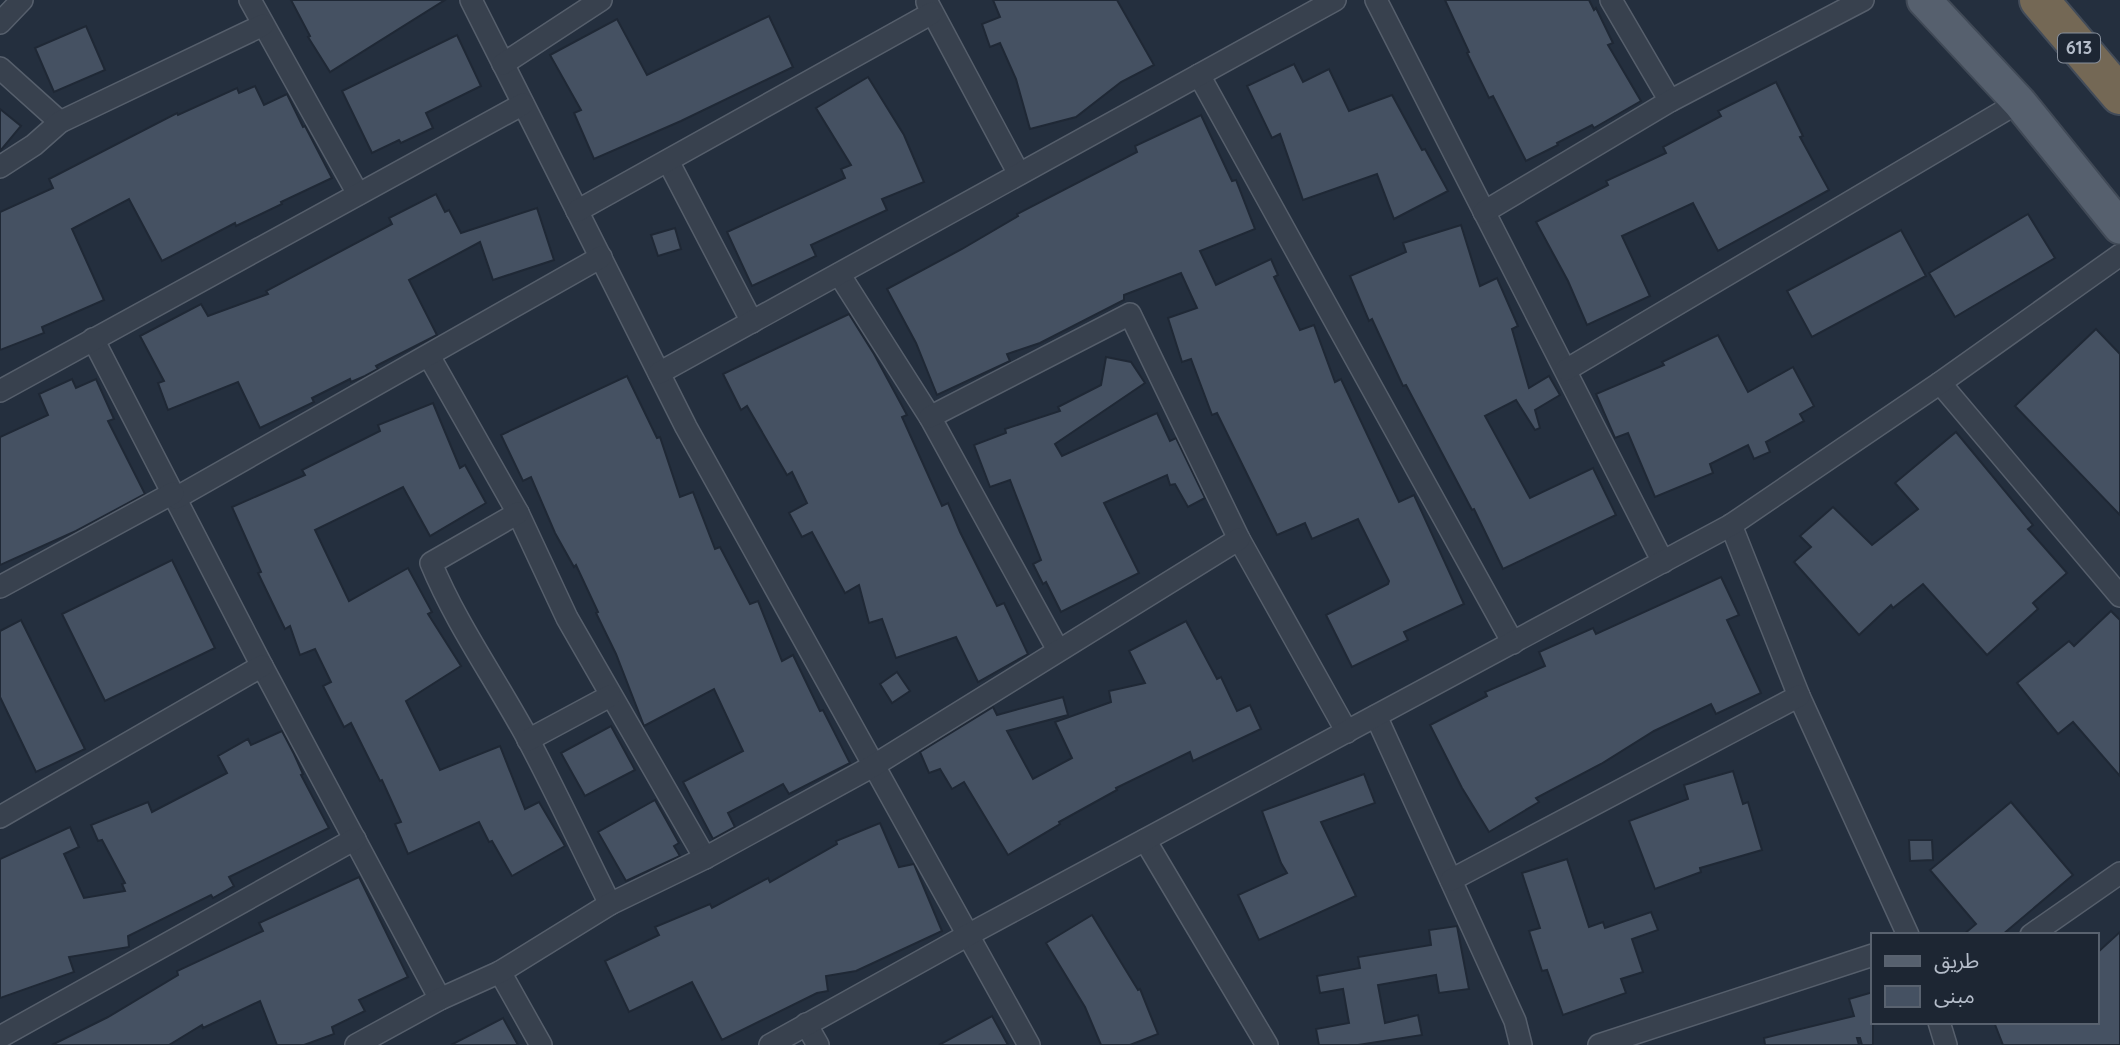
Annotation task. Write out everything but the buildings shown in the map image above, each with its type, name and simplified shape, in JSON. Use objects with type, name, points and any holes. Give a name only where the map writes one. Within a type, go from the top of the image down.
[{"type":"highway","name":"613","points":[[2039,0],[2120,95]]},
{"type":"main road","points":[[1924,0],[2018,102],[2120,227]]},
{"type":"street","points":[[0,23],[22,0]]},
{"type":"street","points":[[250,0],[358,194]]},
{"type":"street","points":[[471,0],[693,439],[1029,1045]]},
{"type":"street","points":[[503,64],[601,0]]},
{"type":"street","points":[[659,373],[1335,0]]},
{"type":"street","points":[[1376,0],[1663,562]]},
{"type":"street","points":[[1611,0],[1670,101]]},
{"type":"street","points":[[1484,212],[1670,101],[1863,0]]},
{"type":"street","points":[[577,211],[668,161],[929,6],[1019,174]]},
{"type":"street","points":[[0,167],[34,145],[60,122],[262,25]]},
{"type":"street","points":[[0,68],[60,122]]},
{"type":"street","points":[[1199,75],[1513,643]]},
{"type":"street","points":[[1566,370],[2018,102]]},
{"type":"street","points":[[0,391],[523,104]]},
{"type":"street","points":[[668,161],[752,322]]},
{"type":"street","points":[[770,1045],[968,935],[1731,526],[2120,256]]},
{"type":"street","points":[[0,587],[429,356],[601,257]]},
{"type":"street","points":[[839,274],[930,417],[1058,650]]},
{"type":"street","points":[[930,417],[1130,314],[1239,539],[1347,732]]},
{"type":"street","points":[[93,339],[262,666],[440,999]]},
{"type":"street","points":[[429,356],[518,513],[567,618],[705,858]]},
{"type":"street","points":[[1940,383],[2120,596]]},
{"type":"street","points":[[518,513],[431,563],[444,596],[528,740],[610,904]]},
{"type":"street","points":[[1731,526],[1799,696],[1907,933]]},
{"type":"street","points":[[356,1045],[440,999],[500,972],[610,904],[705,858],[873,766],[1239,539]]},
{"type":"street","points":[[0,817],[262,666]]},
{"type":"street","points":[[528,740],[610,696]]},
{"type":"street","points":[[1451,880],[1799,696]]},
{"type":"street","points":[[1376,716],[1516,1021],[1521,1045]]},
{"type":"street","points":[[0,1037],[355,839]]},
{"type":"street","points":[[1145,840],[1268,1045]]},
{"type":"street","points":[[2034,933],[2120,873]]},
{"type":"street","points":[[1599,1045],[1871,956]]},
{"type":"street","points":[[500,972],[541,1045]]},
{"type":"street","points":[[806,1024],[818,1045]]},
{"type":"street","points":[[1940,1024],[1946,1045]]}]
